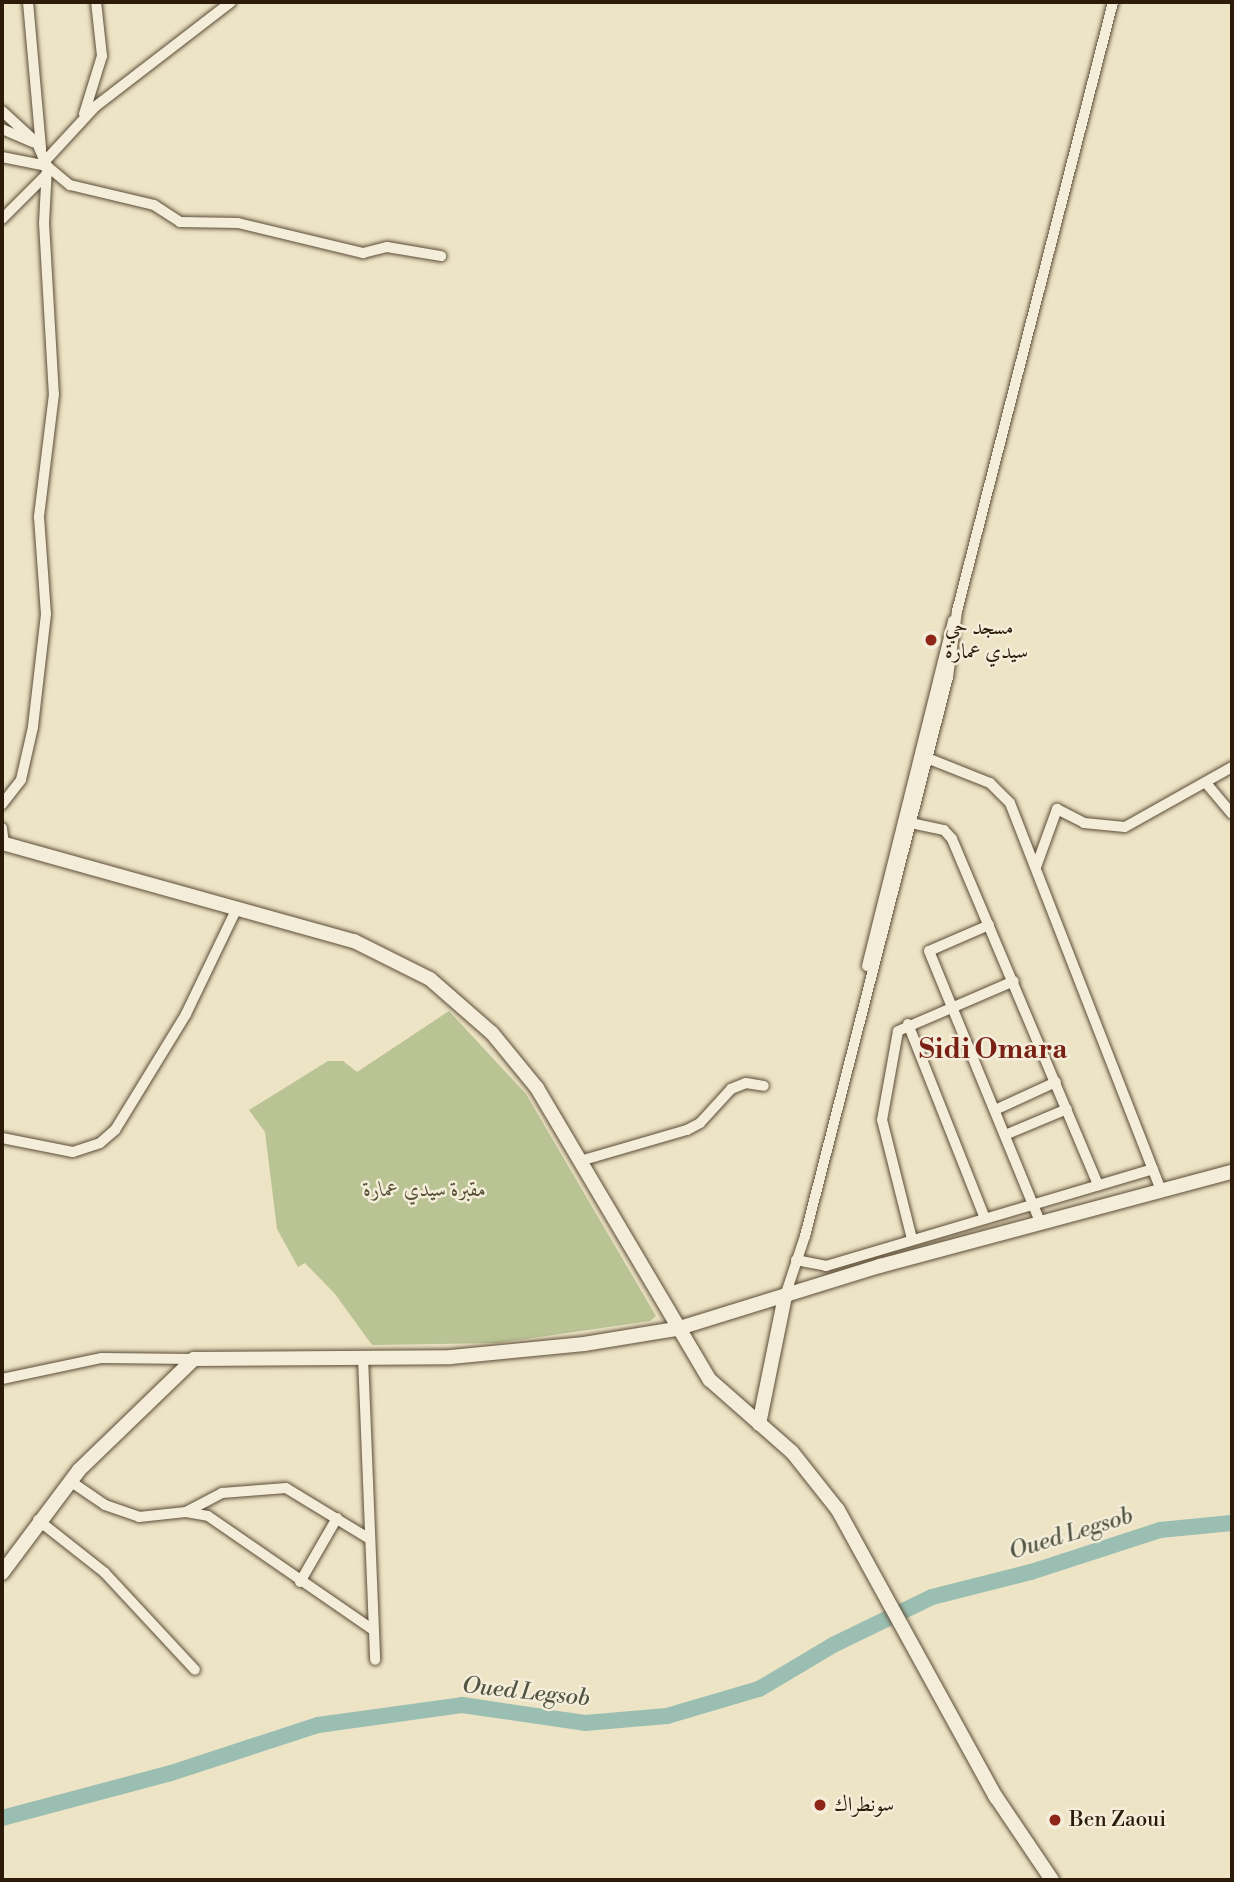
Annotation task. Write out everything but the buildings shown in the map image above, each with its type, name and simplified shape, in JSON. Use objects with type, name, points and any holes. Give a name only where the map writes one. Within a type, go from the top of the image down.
[{"type":"main road","points":[[3,844],[354,941],[430,979],[516,1060],[580,1161],[676,1329],[710,1380],[815,1478],[889,1599],[996,1797],[1052,1880]]},
{"type":"main road","points":[[2,1573],[38,1520],[109,1437],[194,1359],[524,1351],[676,1329],[880,1266],[1232,1172]]},
{"type":"main road","points":[[758,1424],[785,1297]]},
{"type":"street","points":[[2,804],[19,783],[27,760],[46,614],[39,530],[54,394],[43,159],[28,2]]},
{"type":"street","points":[[79,124],[100,74],[96,2]]},
{"type":"street","points":[[2,219],[43,159],[96,106],[231,2]]},
{"type":"street","points":[[906,822],[927,758],[948,677],[957,611],[1113,2]]},
{"type":"street","points":[[2,111],[43,159],[70,185],[154,205],[180,222],[238,223],[363,253],[387,247],[441,256]]},
{"type":"street","points":[[2,130],[43,159]]},
{"type":"street","points":[[2,157],[43,159]]},
{"type":"street","points":[[785,1297],[800,1247],[906,822],[946,636],[957,611]]},
{"type":"street","points":[[927,758],[999,789],[1014,810],[1160,1190]]},
{"type":"street","points":[[1036,868],[1057,809],[1084,823],[1119,828],[1232,767]]},
{"type":"street","points":[[1206,783],[1232,814]]},
{"type":"street","points":[[906,822],[948,833],[1014,981],[1098,1185]]},
{"type":"street","points":[[2,828],[3,844]]},
{"type":"street","points":[[2,1138],[73,1152],[100,1143],[115,1130],[186,1014],[237,908]]},
{"type":"street","points":[[989,925],[929,949],[1040,1222]]},
{"type":"street","points":[[912,1240],[882,1108],[898,1031],[908,1024],[1014,981]]},
{"type":"street","points":[[908,1024],[985,1218]]},
{"type":"street","points":[[995,1110],[1056,1082]]},
{"type":"street","points":[[580,1161],[687,1130],[700,1123],[731,1088],[746,1083],[764,1086]]},
{"type":"street","points":[[1005,1135],[1067,1109]]},
{"type":"street","points":[[796,1260],[826,1266],[1153,1169]]},
{"type":"street","points":[[875,1250],[880,1266]]},
{"type":"street","points":[[826,1266],[826,1283]]},
{"type":"street","points":[[363,1357],[375,1660]]},
{"type":"street","points":[[2,1379],[102,1358],[194,1359]]},
{"type":"street","points":[[70,1481],[105,1505],[139,1517],[186,1512],[208,1516],[373,1630]]},
{"type":"street","points":[[186,1512],[222,1493],[271,1486],[286,1488],[370,1539]]},
{"type":"street","points":[[300,1582],[337,1518]]},
{"type":"street","points":[[38,1520],[105,1573],[195,1670]]},
{"type":"green space","name":"مقبرة سيدي عمارة","points":[[449,1011],[526,1094],[656,1316],[650,1321],[497,1343],[372,1345],[335,1294],[305,1263],[298,1267],[277,1229],[265,1132],[249,1110],[328,1061],[343,1061],[357,1072]]},
{"type":"waterway","name":"Oued Legsob","points":[[2,1818],[171,1773],[318,1725],[462,1705],[585,1723],[667,1716],[759,1689],[833,1645],[932,1597],[1031,1572],[1160,1530],[1232,1523]]},
{"type":"place","name":"مسجد حي سيدي عمارة","points":[[931,640]]},
{"type":"place","name":"سونطراك","points":[[820,1805]]},
{"type":"place","name":"Ben Zaoui","points":[[1055,1820]]},
{"type":"district","name":"Sidi Omara","points":[[993,1050]]}]
